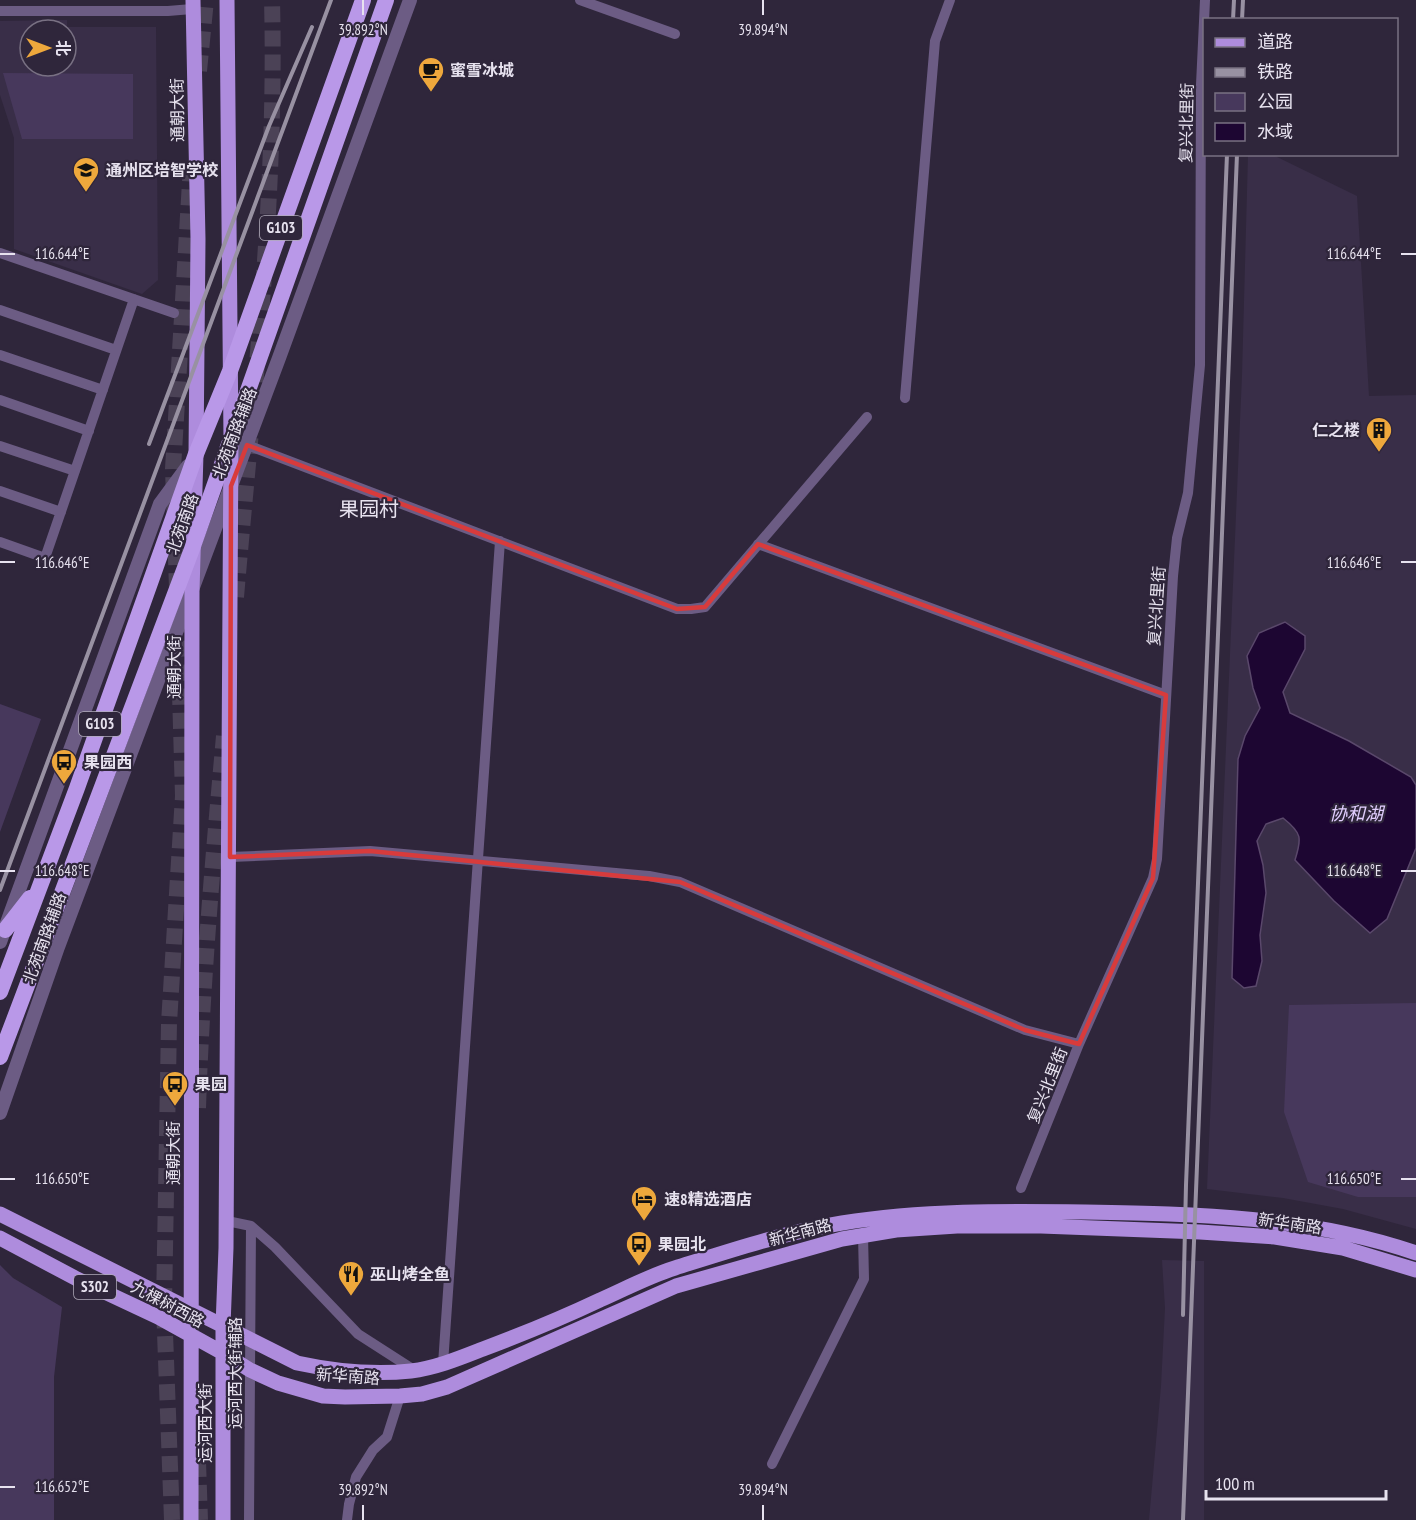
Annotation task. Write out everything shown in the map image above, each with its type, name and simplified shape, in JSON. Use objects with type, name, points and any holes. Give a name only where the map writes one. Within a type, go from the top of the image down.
[{"type":"highway","name":"北苑南路","points":[[0,992],[196,454],[230,371],[363,0]]},
{"type":"highway","name":"北苑南路","points":[[0,1057],[192,549],[239,442],[386,0]]},
{"type":"highway","points":[[3,936],[40,885]]},
{"type":"main road","points":[[223,1326],[227,1221],[231,486],[239,442],[230,371],[227,0]]},
{"type":"main road","name":"通朝大街","points":[[190,1335],[192,549],[196,454],[198,239],[193,4]]},
{"type":"main road","name":"新华南路","points":[[223,1326],[297,1363],[329,1370],[383,1373],[414,1371],[443,1364],[529,1332],[670,1269],[840,1223],[898,1215],[969,1212],[1201,1214],[1276,1221],[1345,1234],[1416,1253]]},
{"type":"main road","name":"九棵树西路","points":[[0,1214],[223,1326]]},
{"type":"main road","name":"新华南路","points":[[223,1353],[250,1370],[278,1383],[323,1396],[377,1398],[422,1394],[447,1387],[676,1286],[842,1239],[896,1230],[957,1226],[1041,1226],[1275,1237],[1343,1248],[1416,1270]]},
{"type":"main road","name":"九棵树西路","points":[[0,1238],[77,1279],[158,1317],[223,1353]]},
{"type":"main road","name":"运河西大街","points":[[223,1326],[224,1520]]},
{"type":"main road","name":"运河西大街","points":[[190,1335],[191,1520]]},
{"type":"street","name":"北苑南路辅路","points":[[239,442],[410,0]]},
{"type":"street","points":[[580,0],[675,34]]},
{"type":"street","points":[[905,398],[934,41],[950,0]]},
{"type":"street","name":"复兴北里街","points":[[1204,18],[1205,0]]},
{"type":"street","points":[[0,11],[168,11],[193,4]]},
{"type":"street","name":"复兴北里街","points":[[1021,1188],[1079,1044],[1153,878],[1157,859],[1173,576],[1177,538],[1188,493],[1200,365],[1203,59]]},
{"type":"street","points":[[0,253],[174,313]]},
{"type":"street","points":[[0,542],[45,558],[134,299]]},
{"type":"street","points":[[0,310],[116,350]]},
{"type":"street","points":[[0,355],[103,390]]},
{"type":"street","points":[[0,400],[89,431]]},
{"type":"street","points":[[239,442],[677,609],[692,609],[705,607],[867,417]]},
{"type":"street","points":[[0,446],[75,471]]},
{"type":"street","name":"北苑南路辅路","points":[[3,936],[160,504],[196,454]]},
{"type":"street","name":"北苑南路辅路","points":[[0,1113],[58,946],[231,486]]},
{"type":"street","points":[[0,491],[61,512]]},
{"type":"street","points":[[443,1364],[500,541]]},
{"type":"street","points":[[758,544],[1166,695]]},
{"type":"street","points":[[230,857],[370,851],[650,876],[680,882],[1025,1030],[1079,1044]]},
{"type":"street","points":[[227,1221],[251,1226],[275,1247],[358,1334],[414,1371]]},
{"type":"street","name":"运河西大街辅路","points":[[249,1520],[251,1226]]},
{"type":"street","points":[[772,1464],[864,1279],[863,1235]]},
{"type":"street","points":[[347,1520],[356,1477],[373,1450],[387,1437],[400,1396]]},
{"type":"highlighted area","points":[[247,445],[677,609],[705,607],[758,544],[1166,695],[1153,878],[1079,1044],[1025,1030],[680,882],[370,851],[230,857],[231,486]]},
{"type":"shaded area","name":"通州区培智学校","points":[[0,21],[18,21],[18,78],[78,78],[78,27],[156,27],[158,280],[142,294],[14,249],[14,138],[0,95]]},
{"type":"shaded area","points":[[1248,156],[1275,156],[1357,196],[1369,396],[1416,395],[1416,1229],[1343,1209],[1283,1198],[1207,1189],[1242,375]]},
{"type":"shaded area","points":[[1162,1260],[1204,1261],[1204,1520],[1149,1520],[1161,1386],[1165,1308]]},
{"type":"green space","points":[[3,73],[18,73],[18,78],[78,78],[78,74],[133,74],[133,139],[22,139]]},
{"type":"green space","points":[[0,704],[41,719],[0,832]]},
{"type":"green space","points":[[1416,1003],[1416,1197],[1358,1197],[1308,1182],[1284,1112],[1289,1005]]},
{"type":"green space","points":[[0,1265],[13,1278],[62,1307],[54,1377],[54,1520],[0,1520]]},
{"type":"water","name":"协和湖","points":[[1285,622],[1305,636],[1305,649],[1283,692],[1290,713],[1349,741],[1411,777],[1416,785],[1416,848],[1387,919],[1370,933],[1334,901],[1295,860],[1299,836],[1294,828],[1283,818],[1266,824],[1257,841],[1263,865],[1266,893],[1260,935],[1262,961],[1256,986],[1244,988],[1232,978],[1238,759],[1245,736],[1260,708],[1253,688],[1247,656],[1259,633]]},
{"type":"tunnel","points":[[199,71],[206,0]]},
{"type":"tunnel","points":[[236,597],[267,224],[273,75],[272,0]]},
{"type":"tunnel","points":[[177,589],[173,469],[191,165]]},
{"type":"tunnel","points":[[172,1520],[164,1306],[169,1023],[183,796],[178,624]]},
{"type":"tunnel","points":[[198,1108],[205,968],[224,736]]},
{"type":"tunnel","points":[[198,1461],[200,1520]]},
{"type":"railway","points":[[0,890],[331,0]]},
{"type":"railway","points":[[1233,18],[1234,0]]},
{"type":"railway","points":[[1242,18],[1243,0]]},
{"type":"railway","points":[[149,444],[269,126],[312,27]]},
{"type":"railway","points":[[1183,1315],[1186,1185],[1227,156]]},
{"type":"railway","points":[[1183,1520],[1237,156]]},
{"type":"place","name":"蜜雪冰城","points":[[431,93]]},
{"type":"place","name":"通州区培智学校","points":[[86,193]]},
{"type":"place","name":"仁之楼","points":[[1379,453]]},
{"type":"place","name":"果园西","points":[[64,785]]},
{"type":"place","name":"果园","points":[[175,1107]]},
{"type":"place","name":"速8精选酒店","points":[[644,1222]]},
{"type":"place","name":"果园北","points":[[639,1267]]},
{"type":"place","name":"巫山烤全鱼","points":[[351,1297]]},
{"type":"district","name":"果园村","points":[[369,509]]}]
